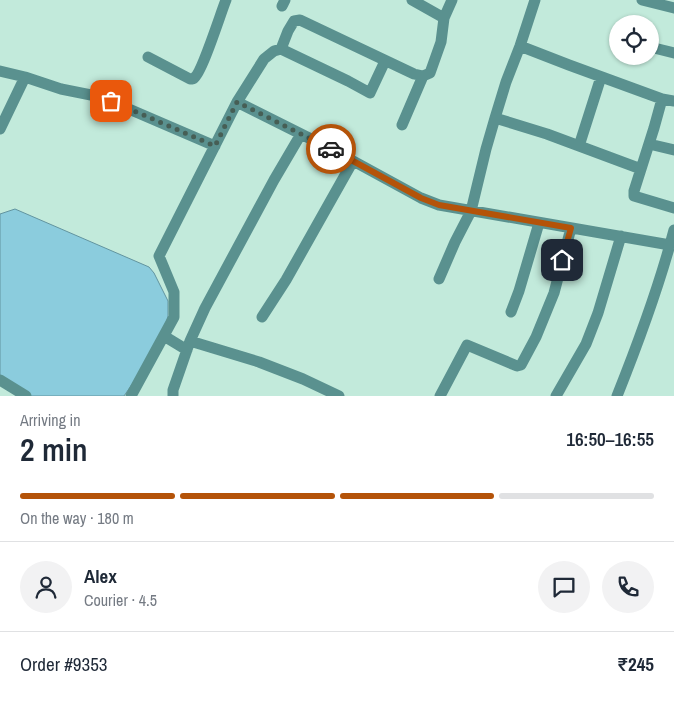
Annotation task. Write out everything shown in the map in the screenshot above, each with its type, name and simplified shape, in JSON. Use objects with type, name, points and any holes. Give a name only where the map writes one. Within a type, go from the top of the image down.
[{"type":"street","points":[[148,57],[190,79],[194,78],[205,58],[226,0]]},
{"type":"street","points":[[412,0],[444,18]]},
{"type":"street","points":[[402,125],[424,76],[430,72],[440,42],[444,18],[452,0]]},
{"type":"street","points":[[439,279],[471,211],[495,118],[535,0]]},
{"type":"street","points":[[642,0],[674,8]]},
{"type":"street","points":[[281,49],[294,21],[300,20],[414,74],[424,76]]},
{"type":"street","points":[[520,46],[662,99],[674,101]]},
{"type":"street","points":[[131,396],[174,317],[174,292],[159,256],[237,102],[264,58],[274,51],[281,49],[370,93],[385,60]]},
{"type":"street","points":[[659,49],[674,53]]},
{"type":"street","points":[[0,71],[61,89],[101,97],[215,146]]},
{"type":"street","points":[[0,129],[24,77]]},
{"type":"street","points":[[579,146],[601,77]]},
{"type":"street","points":[[662,99],[634,196],[642,200],[674,208]]},
{"type":"street","points":[[237,102],[421,198],[439,205],[670,245]]},
{"type":"street","points":[[495,118],[547,134],[641,168]]},
{"type":"street","points":[[173,396],[189,346],[205,308],[301,134]]},
{"type":"street","points":[[649,144],[674,150]]},
{"type":"street","points":[[262,317],[286,280],[353,161]]},
{"type":"street","points":[[511,312],[539,223]]},
{"type":"street","points":[[440,396],[467,345],[517,366],[521,365],[536,337],[554,293],[571,228]]},
{"type":"street","points":[[617,396],[669,271],[670,245],[674,230]]},
{"type":"street","points":[[556,396],[586,344],[598,314],[621,236]]},
{"type":"street","points":[[164,336],[189,346],[259,362],[303,379],[339,396]]},
{"type":"street","points":[[0,380],[26,396]]},
{"type":"water","points":[[15,209],[149,267],[154,273],[168,301],[168,316],[161,342],[124,396],[31,396],[0,379],[0,214]]},
{"type":"way so far","points":[[111,101],[215,146],[237,102],[331,149]]},
{"type":"route","points":[[331,149],[421,198],[439,205],[571,228],[562,260]]}]
